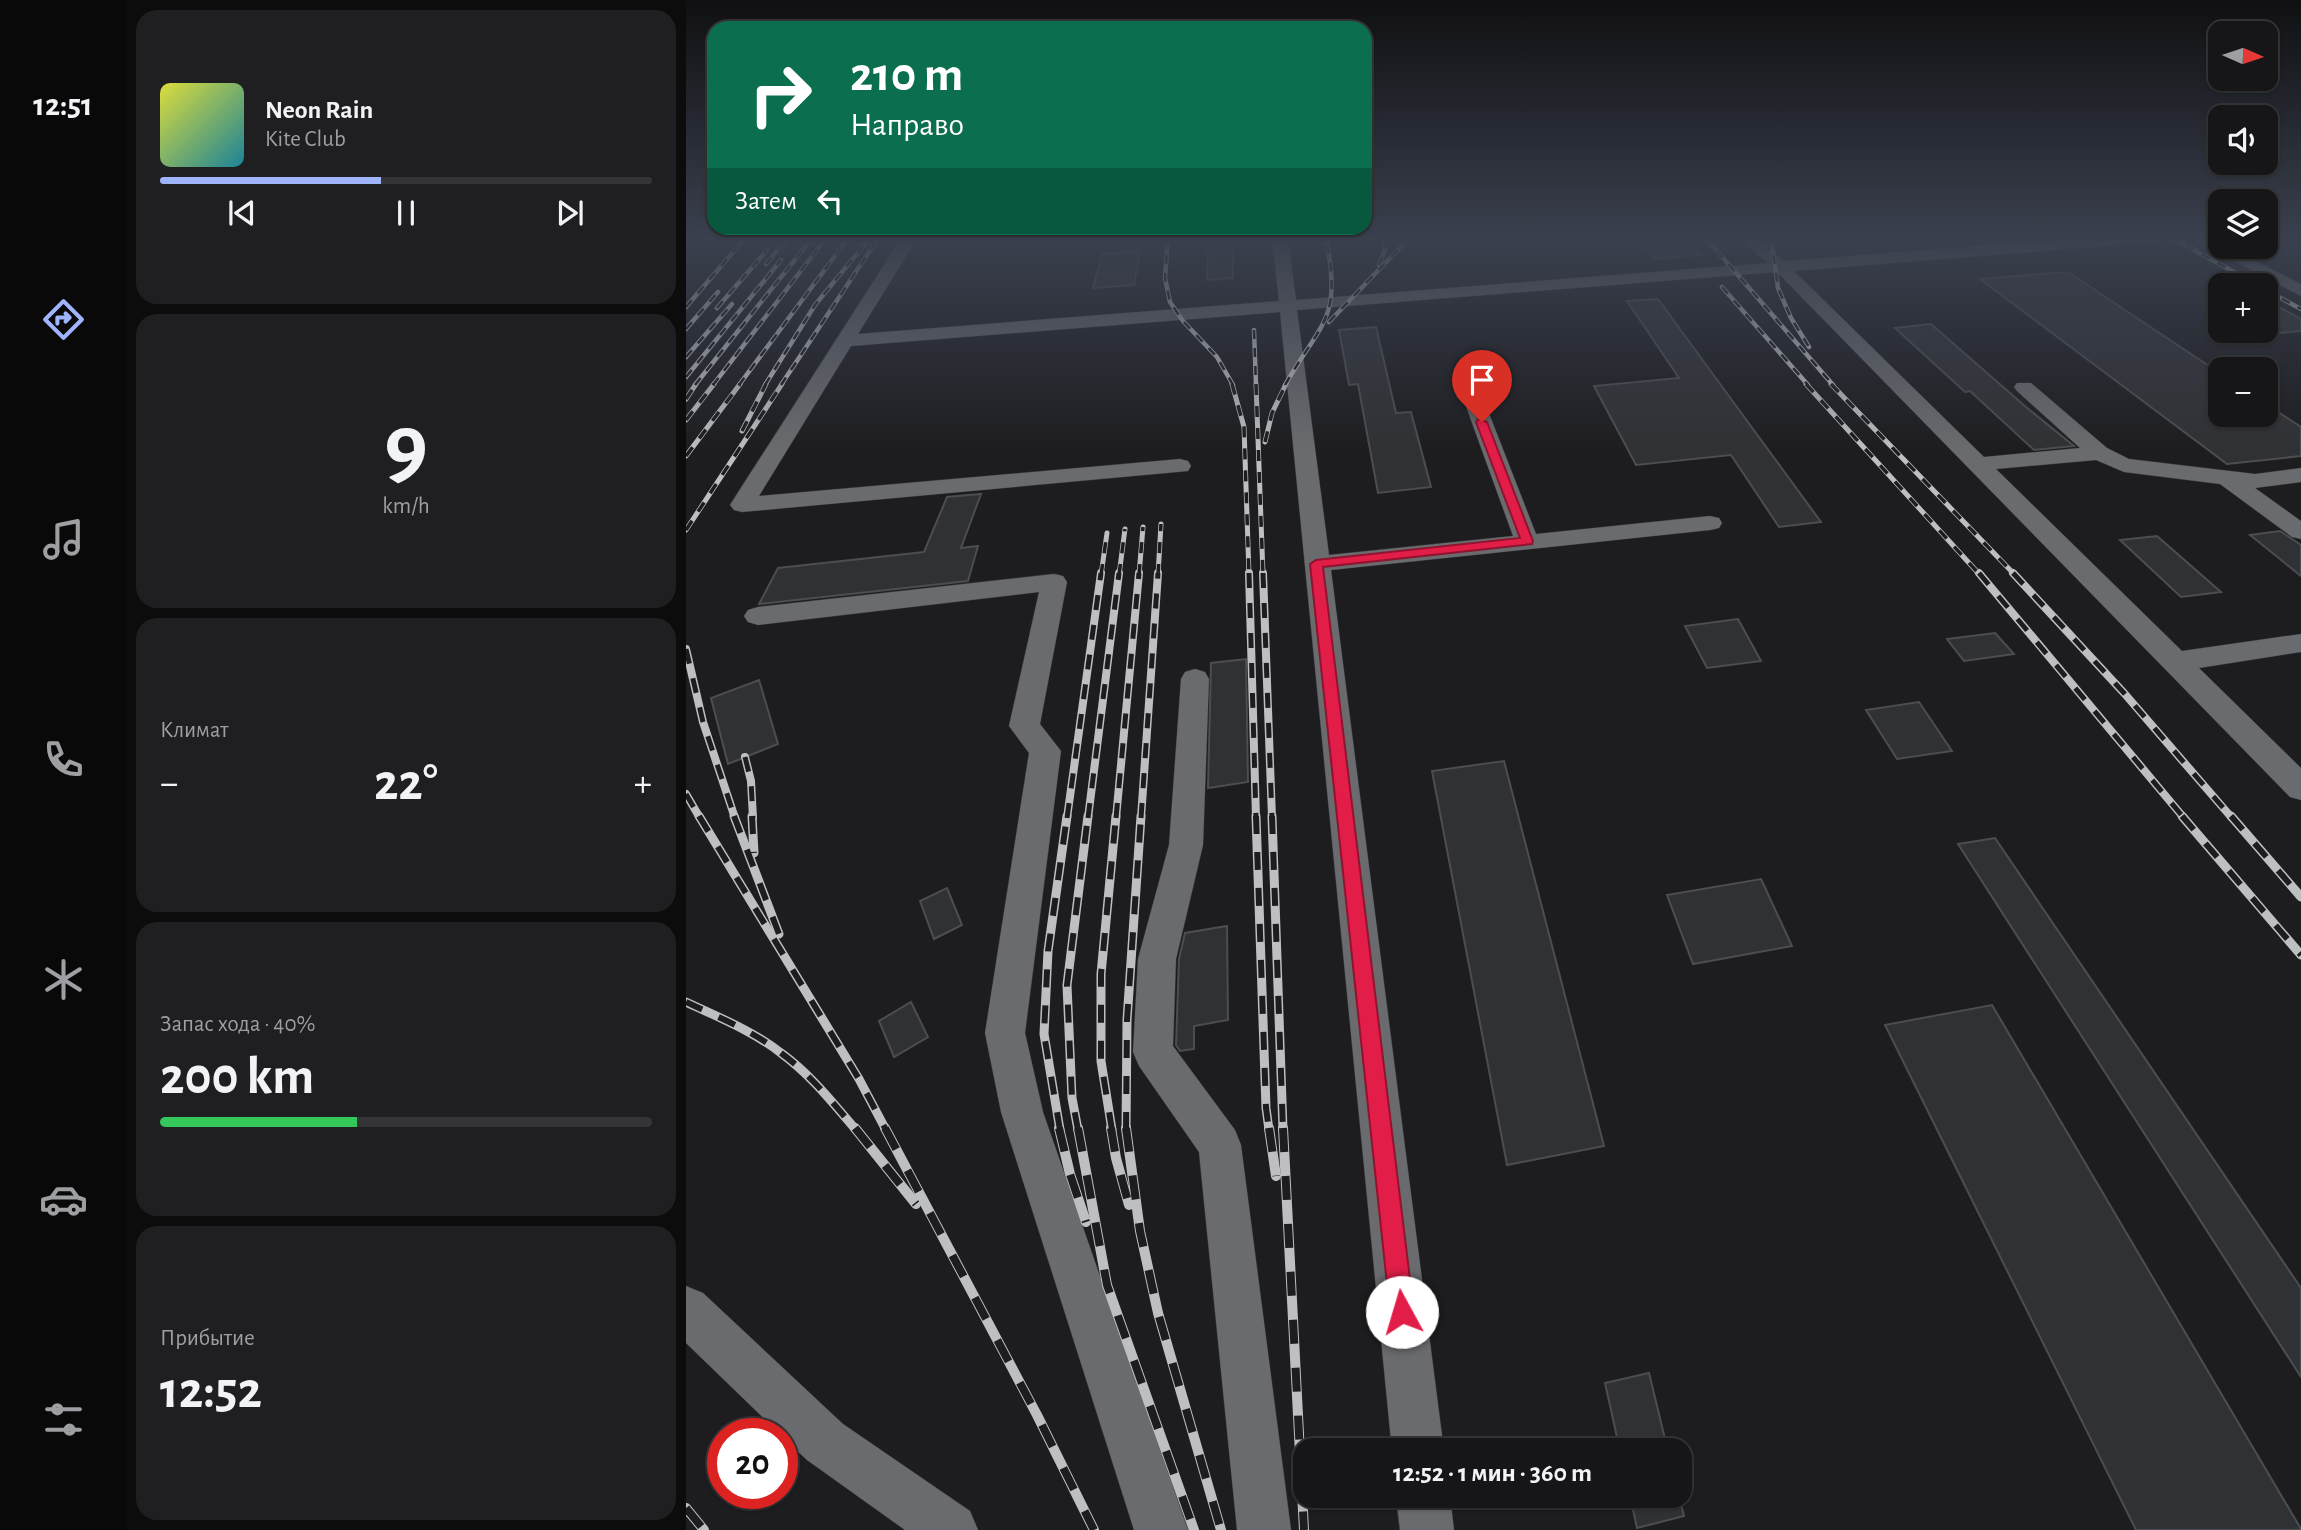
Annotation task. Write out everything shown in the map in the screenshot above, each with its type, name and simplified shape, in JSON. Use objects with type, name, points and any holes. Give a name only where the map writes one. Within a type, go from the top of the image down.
[{"type":"lane","points":[[865,308],[742,505],[1180,466]]},
{"type":"lane","points":[[844,341],[1269,308]]},
{"type":"lane","points":[[1287,308],[1417,1438]]},
{"type":"lane","points":[[1822,308],[2301,788]]},
{"type":"lane","points":[[2024,387],[2099,453],[2124,465],[2255,481],[2301,475]]},
{"type":"lane","points":[[1473,398],[1527,541]]},
{"type":"lane","points":[[1978,464],[2099,453]]},
{"type":"lane","points":[[2226,477],[2301,532]]},
{"type":"lane","points":[[1316,564],[1710,523]]},
{"type":"lane","points":[[758,616],[1054,582],[1024,726],[1045,751],[1005,1033],[1022,1112],[1161,1530]]},
{"type":"lane","points":[[2176,662],[2301,643]]},
{"type":"lane","points":[[1195,679],[1186,845],[1157,959],[1153,1052],[1220,1145],[1264,1530]]},
{"type":"lane","points":[[686,1310],[825,1442],[951,1530]]},
{"type":"lane","points":[[1424,1508],[1427,1530]]},
{"type":"building","points":[[1632,308],[1665,308],[1821,522],[1779,527],[1731,455],[1636,465],[1594,386],[1679,378]]},
{"type":"building","points":[[2019,308],[2123,308],[2208,365],[2208,427],[2278,427],[2278,412],[2301,427],[2301,456],[2227,464]]},
{"type":"building","points":[[2278,308],[2301,319],[2301,331],[2279,333]]},
{"type":"building","points":[[1931,324],[2074,446],[2034,450],[1970,391],[1965,392],[1895,328]]},
{"type":"building","points":[[1376,327],[1396,413],[1411,412],[1431,487],[1378,493],[1358,384],[1349,385],[1339,330]]},
{"type":"building","points":[[981,494],[961,548],[978,546],[968,581],[759,604],[778,568],[924,552],[947,497]]},
{"type":"building","points":[[2280,531],[2301,545],[2301,576],[2250,535]]},
{"type":"building","points":[[2157,536],[2221,592],[2181,597],[2120,540]]},
{"type":"building","points":[[1738,619],[1761,661],[1707,668],[1685,626]]},
{"type":"building","points":[[1995,633],[2014,654],[1964,661],[1947,639]]},
{"type":"building","points":[[1246,659],[1248,782],[1208,788],[1211,663]]},
{"type":"building","points":[[759,680],[778,744],[728,764],[711,698]]},
{"type":"building","points":[[1919,702],[1952,751],[1897,759],[1866,710]]},
{"type":"building","points":[[1504,761],[1604,1146],[1507,1165],[1432,771]]},
{"type":"building","points":[[1995,838],[2301,1288],[2301,1377],[1958,844]]},
{"type":"building","points":[[1761,879],[1792,946],[1693,964],[1667,895]]},
{"type":"building","points":[[947,888],[962,925],[934,939],[920,901]]},
{"type":"building","points":[[1227,926],[1228,1020],[1194,1026],[1194,1049],[1180,1051],[1176,1045],[1179,959],[1185,933]]},
{"type":"building","points":[[911,1002],[928,1037],[894,1057],[879,1021]]},
{"type":"building","points":[[1992,1005],[2301,1530],[2136,1530],[1885,1025]]},
{"type":"building","points":[[1649,1373],[1665,1438],[1617,1438],[1605,1383]]},
{"type":"building","points":[[1633,1508],[1682,1508],[1684,1516],[1637,1528]]},
{"type":"railway","points":[[686,329],[704,308]]},
{"type":"railway","points":[[686,357],[728,308]]},
{"type":"railway","points":[[686,377],[742,308]]},
{"type":"railway","points":[[695,385],[756,308]]},
{"type":"railway","points":[[713,385],[772,308]]},
{"type":"railway","points":[[739,385],[796,308]]},
{"type":"railway","points":[[765,385],[813,308]]},
{"type":"railway","points":[[781,385],[832,308]]},
{"type":"railway","points":[[1174,308],[1217,357],[1233,385]]},
{"type":"railway","points":[[1285,385],[1319,331],[1328,308]]},
{"type":"railway","points":[[1329,322],[1342,308]]},
{"type":"railway","points":[[1741,308],[1808,385]]},
{"type":"railway","points":[[1767,308],[1833,385]]},
{"type":"railway","points":[[1787,308],[1809,347]]},
{"type":"railway","points":[[1254,330],[1256,385]]},
{"type":"railway","points":[[686,399],[696,384]]},
{"type":"railway","points":[[686,420],[714,384]]},
{"type":"railway","points":[[686,456],[740,384]]},
{"type":"railway","points":[[742,431],[766,384]]},
{"type":"railway","points":[[686,530],[782,384]]},
{"type":"railway","points":[[1232,384],[1244,427],[1249,575]]},
{"type":"railway","points":[[1256,384],[1263,575]]},
{"type":"railway","points":[[1265,442],[1272,413],[1286,384]]},
{"type":"railway","points":[[1806,384],[1980,575]]},
{"type":"railway","points":[[1831,384],[2015,575]]},
{"type":"railway","points":[[1158,575],[1161,524]]},
{"type":"railway","points":[[1139,575],[1143,527]]},
{"type":"railway","points":[[1119,575],[1125,529]]},
{"type":"railway","points":[[1101,575],[1107,533]]},
{"type":"railway","points":[[1067,818],[1101,573]]},
{"type":"railway","points":[[1088,818],[1119,573]]},
{"type":"railway","points":[[1116,818],[1139,573]]},
{"type":"railway","points":[[1141,818],[1158,573]]},
{"type":"railway","points":[[1249,573],[1256,818]]},
{"type":"railway","points":[[1263,573],[1272,818]]},
{"type":"railway","points":[[1979,573],[2184,818]]},
{"type":"railway","points":[[2013,573],[2124,693],[2232,818]]},
{"type":"railway","points":[[686,649],[703,722],[735,818]]},
{"type":"railway","points":[[745,757],[751,781],[753,818]]},
{"type":"railway","points":[[686,794],[700,818]]},
{"type":"railway","points":[[699,816],[859,1079],[886,1130]]},
{"type":"railway","points":[[734,816],[779,934]]},
{"type":"railway","points":[[752,816],[754,853]]},
{"type":"railway","points":[[1060,1130],[1044,1034],[1048,951],[1067,816]]},
{"type":"railway","points":[[1078,1130],[1072,1098],[1067,985],[1088,816]]},
{"type":"railway","points":[[1112,1130],[1101,1061],[1101,974],[1116,816]]},
{"type":"railway","points":[[1126,1128],[1127,1020],[1141,816]]},
{"type":"railway","points":[[1256,816],[1269,1130]]},
{"type":"railway","points":[[1272,816],[1283,1130]]},
{"type":"railway","points":[[2182,816],[2301,955]]},
{"type":"railway","points":[[2231,816],[2301,897]]},
{"type":"railway","points":[[686,1002],[747,1031],[792,1061],[856,1130]]},
{"type":"railway","points":[[855,1128],[916,1204]]},
{"type":"railway","points":[[885,1128],[1037,1415],[1094,1530]]},
{"type":"railway","points":[[1059,1128],[1070,1174],[1086,1222]]},
{"type":"railway","points":[[1078,1128],[1107,1285],[1194,1530]]},
{"type":"railway","points":[[1111,1128],[1129,1205]]},
{"type":"railway","points":[[1126,1128],[1140,1231],[1158,1313],[1221,1530]]},
{"type":"railway","points":[[1269,1128],[1276,1176]]},
{"type":"railway","points":[[1283,1128],[1304,1530]]},
{"type":"railway","points":[[686,1508],[704,1530]]},
{"type":"route","points":[[1402,1312],[1316,564],[1527,541],[1482,422]]}]
